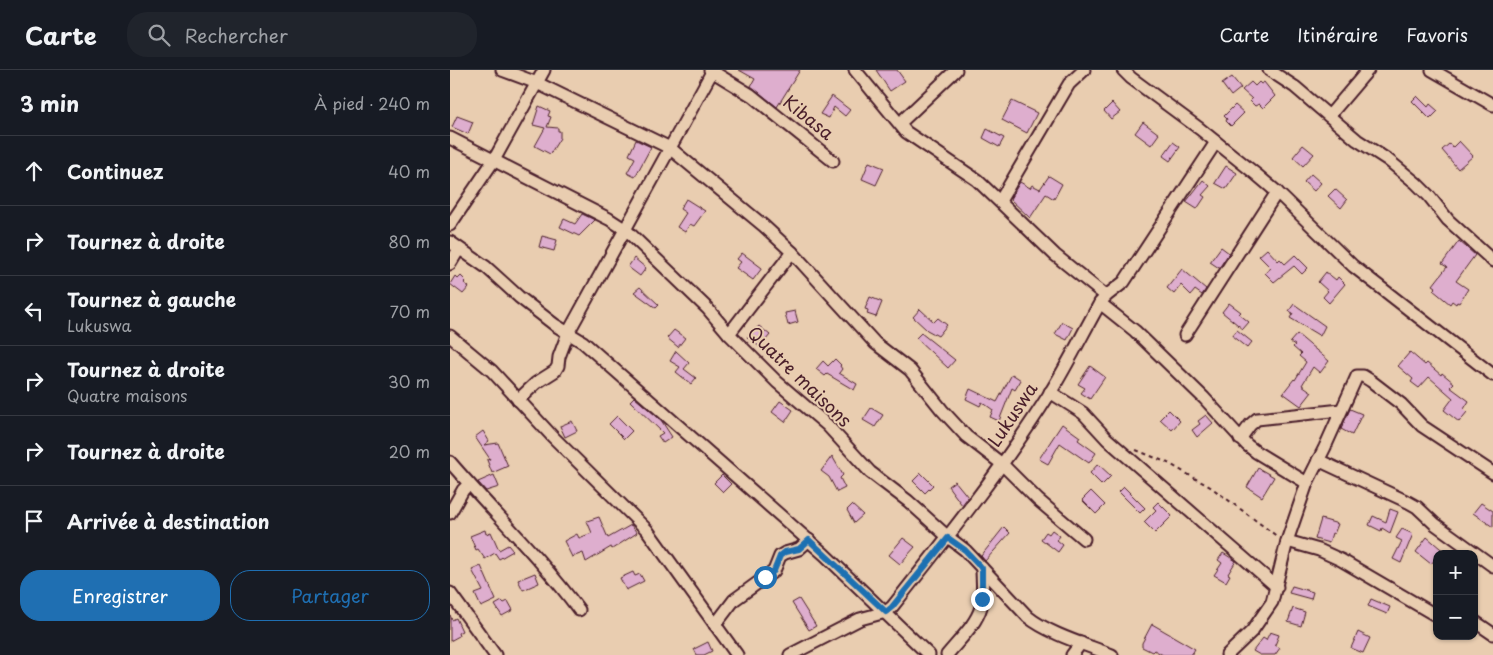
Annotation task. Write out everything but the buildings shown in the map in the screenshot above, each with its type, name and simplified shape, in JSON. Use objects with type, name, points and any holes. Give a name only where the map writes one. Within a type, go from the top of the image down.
[{"type":"street","points":[[502,70],[537,83],[670,148],[764,226],[792,252],[858,327],[910,370],[966,436],[1002,464],[1038,500],[1084,539]]},
{"type":"street","points":[[450,225],[494,160],[544,70]]},
{"type":"street","points":[[518,400],[558,366],[568,333],[712,70]]},
{"type":"street","name":"Kibasa","points":[[712,70],[751,95],[833,161]]},
{"type":"street","points":[[855,70],[906,132],[971,176],[1000,201],[1204,398],[1240,439],[1256,452],[1307,483]]},
{"type":"street","points":[[900,123],[956,70]]},
{"type":"street","points":[[1000,201],[1069,84],[1084,70]]},
{"type":"street","points":[[1123,70],[1277,192],[1353,266],[1493,375]]},
{"type":"street","points":[[1269,70],[1287,80],[1357,140],[1388,160],[1416,183],[1448,220],[1493,261]]},
{"type":"street","points":[[1329,116],[1368,70]]},
{"type":"street","points":[[1432,70],[1493,105]]},
{"type":"street","name":"Quatre maisons","points":[[450,138],[626,230],[707,308],[729,334],[777,382],[826,425],[870,472],[908,501],[948,538],[965,550],[1021,611],[1034,622],[1112,655]]},
{"type":"street","name":"Lukuswa","points":[[886,612],[948,538],[1002,464],[1050,392],[1103,299],[1124,282],[1216,142]]},
{"type":"street","points":[[1185,335],[1277,192]]},
{"type":"street","points":[[450,264],[455,246],[498,276],[519,297],[555,325],[583,342],[809,540],[929,655]]},
{"type":"street","points":[[729,334],[792,252]]},
{"type":"street","points":[[450,336],[492,371],[552,436],[647,530],[736,655]]},
{"type":"street","points":[[1227,655],[1252,631],[1272,602],[1287,541],[1307,483],[1357,376],[1363,376],[1401,404],[1422,426],[1493,474]]},
{"type":"street","points":[[1050,392],[1083,413],[1107,439],[1276,587]]},
{"type":"street","points":[[1240,439],[1257,419],[1341,410]]},
{"type":"street","points":[[1318,460],[1408,502],[1493,566]]},
{"type":"street","points":[[450,462],[547,568],[579,610]]},
{"type":"street","points":[[450,513],[463,490],[469,484]]},
{"type":"street","points":[[715,625],[734,600],[774,571],[780,556],[785,552],[799,549],[809,540]]},
{"type":"street","points":[[1287,541],[1319,550],[1341,560],[1433,614]]},
{"type":"street","points":[[947,655],[976,618],[980,610],[982,568]]},
{"type":"street","points":[[450,592],[495,655]]},
{"type":"street","points":[[790,655],[867,616],[886,612]]},
{"type":"street","points":[[1478,624],[1493,634]]},
{"type":"street","points":[[1072,655],[1081,643]]},
{"type":"path","points":[[1134,450],[1168,464],[1212,488],[1272,533],[1287,541]]},
{"type":"route","points":[[765,577],[774,571],[780,556],[785,552],[799,549],[809,540],[886,612],[948,538],[965,550],[982,568],[982,599]]}]
